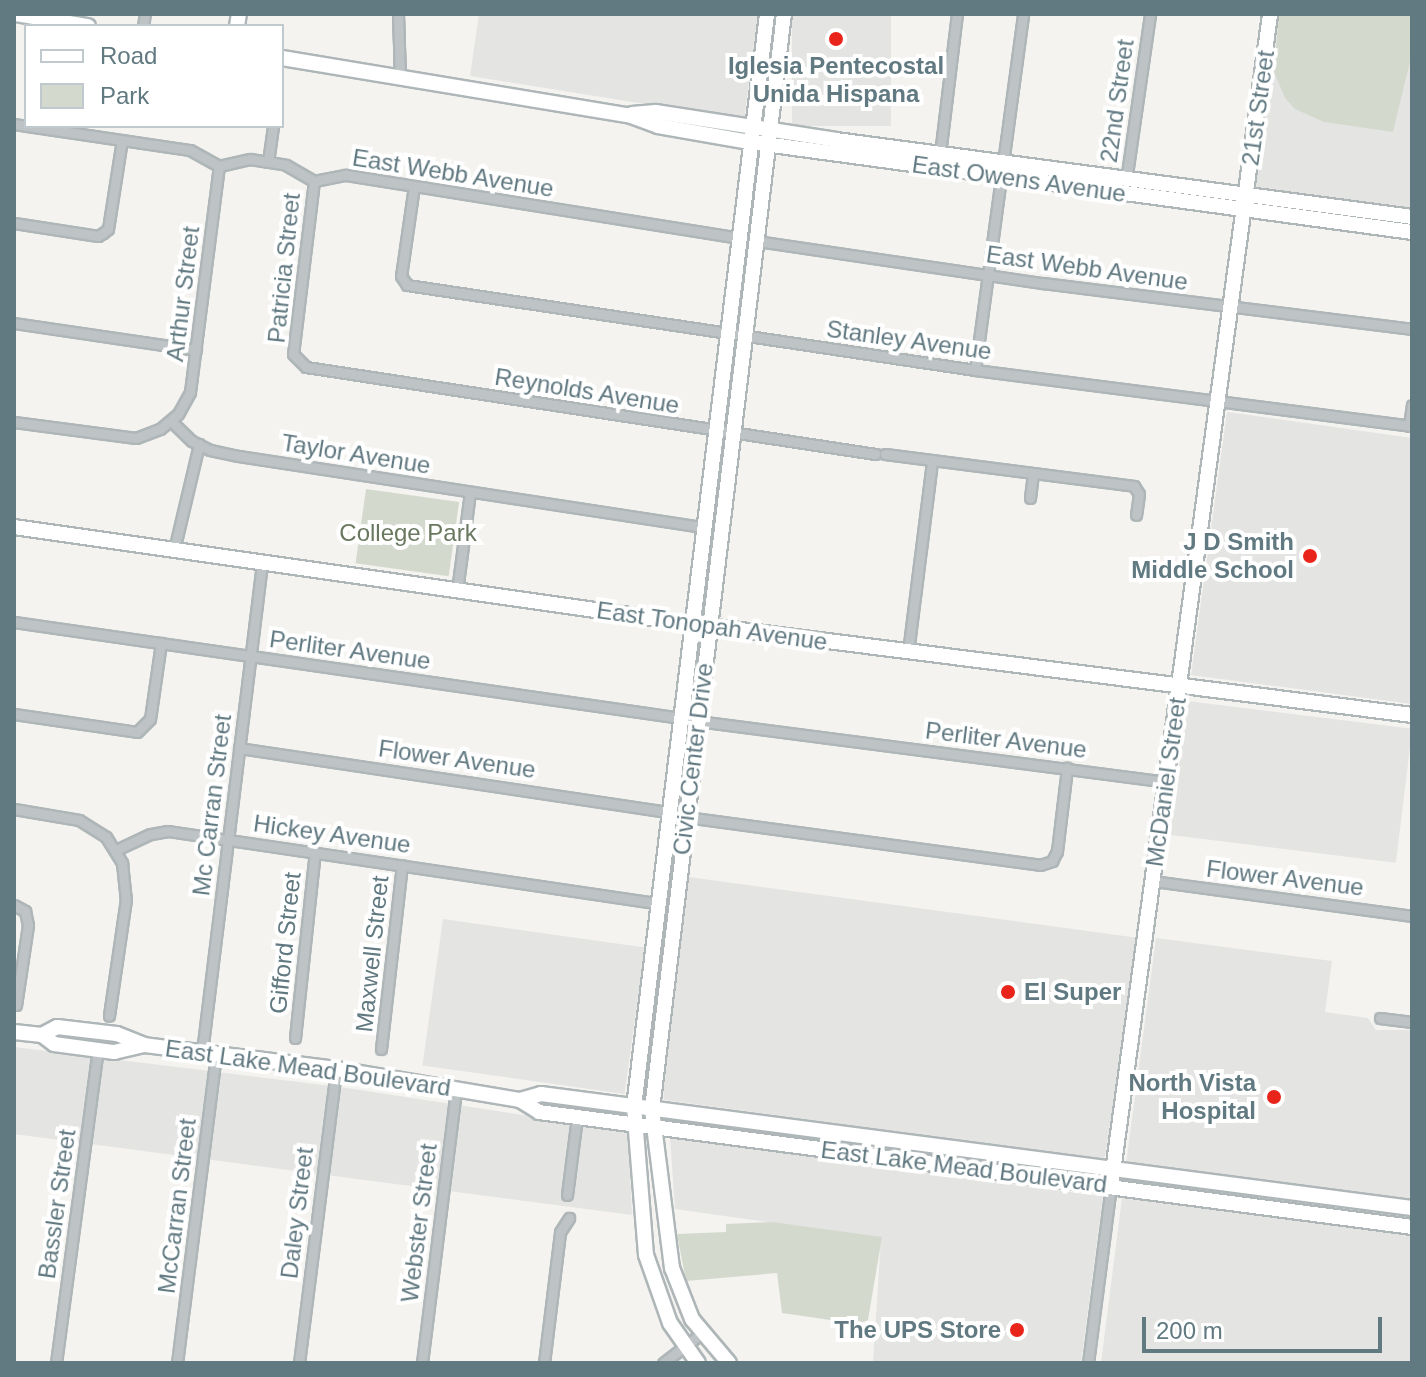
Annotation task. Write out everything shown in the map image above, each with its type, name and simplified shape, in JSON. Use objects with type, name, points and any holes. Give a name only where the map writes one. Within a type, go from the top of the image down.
[{"type":"main road","points":[[16,14],[51,17],[80,24]]},
{"type":"main road","name":"Civic Center Drive","points":[[698,1363],[685,1348],[660,1301],[646,1255],[634,1107],[767,14]]},
{"type":"main road","name":"Civic Center Drive","points":[[729,1363],[692,1319],[672,1268],[652,1109],[784,14]]},
{"type":"main road","name":"21st Street","points":[[1245,202],[1270,14]]},
{"type":"main road","name":"East Owens Avenue","points":[[284,58],[628,115],[656,112],[751,135],[1245,202],[1412,217]]},
{"type":"main road","name":"East Owens Avenue","points":[[767,137],[940,154],[1002,170]]},
{"type":"main road","name":"East Owens Avenue","points":[[1245,202],[1342,222],[1412,232]]},
{"type":"main road","name":"McDaniel Street","points":[[1111,1186],[1245,202]]},
{"type":"main road","points":[[1342,222],[1358,210]]},
{"type":"main road","name":"East Tonopah Avenue","points":[[14,527],[693,624],[1412,715]]},
{"type":"main road","points":[[675,761],[679,776],[679,804],[686,817]]},
{"type":"main road","points":[[668,812],[678,824],[680,863]]},
{"type":"main road","name":"East Lake Mead Boulevard","points":[[42,1035],[57,1027],[117,1034],[144,1045],[336,1069],[520,1100],[539,1112],[1412,1227]]},
{"type":"main road","name":"East Lake Mead Boulevard","points":[[14,1032],[42,1035],[54,1044],[114,1052],[144,1045]]},
{"type":"main road","name":"East Lake Mead Boulevard","points":[[520,1100],[541,1094],[1412,1208]]},
{"type":"main road","points":[[898,1158],[900,1142]]},
{"type":"main road","points":[[1242,1186],[1270,1207]]},
{"type":"street","points":[[398,14],[400,77]]},
{"type":"street","points":[[940,154],[957,14]]},
{"type":"street","points":[[975,370],[1023,14]]},
{"type":"street","name":"22nd Street","points":[[1126,186],[1150,14]]},
{"type":"street","points":[[40,128],[190,150],[219,166],[250,159],[286,165],[314,181]]},
{"type":"street","name":"Patricia Street","points":[[268,162],[273,128]]},
{"type":"street","points":[[14,223],[98,236],[103,233],[108,229],[122,140]]},
{"type":"street","name":"Arthur Street","points":[[171,421],[190,392],[219,166]]},
{"type":"street","name":"East Webb Avenue","points":[[314,181],[346,175],[740,238]]},
{"type":"street","name":"Patricia Street","points":[[295,359],[314,181]]},
{"type":"street","name":"Stanley Avenue","points":[[414,186],[403,281],[746,337],[975,370],[1410,426]]},
{"type":"street","name":"East Webb Avenue","points":[[757,241],[988,275],[1412,329]]},
{"type":"street","points":[[14,323],[196,350]]},
{"type":"street","name":"Reynolds Avenue","points":[[295,359],[306,367],[734,434],[1134,486],[1139,494],[1136,515]]},
{"type":"street","points":[[1410,426],[1412,405]]},
{"type":"street","points":[[14,422],[136,438],[171,421]]},
{"type":"street","name":"Taylor Avenue","points":[[171,421],[199,444],[238,456],[706,528]]},
{"type":"street","points":[[174,550],[199,444]]},
{"type":"street","points":[[908,652],[932,461]]},
{"type":"street","points":[[1030,498],[1033,474]]},
{"type":"street","points":[[457,591],[470,492]]},
{"type":"street","name":"Mc Carran Street","points":[[209,1053],[228,839],[262,562]]},
{"type":"street","name":"Perliter Avenue","points":[[14,622],[681,718]]},
{"type":"street","points":[[14,714],[137,732],[150,719],[161,643]]},
{"type":"street","name":"Perliter Avenue","points":[[698,721],[1166,782]]},
{"type":"street","name":"Flower Avenue","points":[[239,748],[668,812]]},
{"type":"street","points":[[686,817],[1040,865],[1052,861],[1057,851],[1067,768]]},
{"type":"street","points":[[14,809],[79,820],[97,830],[116,850],[126,883],[126,899],[109,1016]]},
{"type":"street","name":"Hickey Avenue","points":[[116,850],[142,837],[168,831],[658,903]]},
{"type":"street","name":"Gifford Street","points":[[295,1038],[315,852]]},
{"type":"street","name":"Maxwell Street","points":[[381,1049],[402,865]]},
{"type":"street","name":"Flower Avenue","points":[[1153,881],[1412,916]]},
{"type":"street","points":[[14,905],[25,911],[28,925],[16,1005]]},
{"type":"street","points":[[1380,1018],[1412,1022]]},
{"type":"street","name":"Bassler Street","points":[[56,1363],[98,1050]]},
{"type":"street","name":"McCarran Street","points":[[177,1363],[209,1053]]},
{"type":"street","name":"Daley Street","points":[[299,1363],[336,1069]]},
{"type":"street","name":"Webster Street","points":[[422,1363],[456,1089]]},
{"type":"street","points":[[567,1195],[577,1117]]},
{"type":"street","name":"McDaniel Street","points":[[1088,1363],[1111,1186]]},
{"type":"street","points":[[544,1363],[560,1232],[569,1218]]},
{"type":"street","points":[[663,1363],[702,1333]]},
{"type":"shaded area","points":[[479,14],[758,14],[744,120],[470,76]]},
{"type":"shaded area","points":[[792,14],[891,14],[891,126],[792,126]]},
{"type":"shaded area","points":[[1276,14],[1412,14],[1412,214],[1251,191]]},
{"type":"shaded area","name":"J D Smith Middle School","points":[[1227,412],[1412,438],[1412,704],[1191,675]]},
{"type":"shaded area","points":[[1187,701],[1412,729],[1396,863],[1171,835]]},
{"type":"shaded area","points":[[689,877],[1139,938],[1105,1157],[1100,1159],[664,1100],[662,1077]]},
{"type":"shaded area","points":[[443,919],[645,947],[624,1094],[422,1066]]},
{"type":"shaded area","name":"North Vista Hospital","points":[[1156,938],[1332,961],[1325,1012],[1368,1018],[1376,1030],[1412,1030],[1412,1201],[1126,1164]]},
{"type":"shaded area","points":[[14,1047],[347,1088],[628,1131],[632,1215],[14,1134]]},
{"type":"shaded area","points":[[670,1137],[1103,1196],[1081,1363],[873,1363],[881,1238],[675,1209]]},
{"type":"shaded area","points":[[1122,1198],[1412,1235],[1412,1363],[1101,1363]]},
{"type":"green space","points":[[1279,14],[1412,14],[1412,53],[1393,132],[1324,122],[1295,109],[1285,98],[1274,72]]},
{"type":"green space","name":"College Park","points":[[366,489],[459,502],[449,576],[356,563]]},
{"type":"green space","points":[[772,1222],[882,1237],[868,1320],[858,1324],[782,1313],[777,1273],[686,1281],[677,1234],[726,1232],[726,1224]]},
{"type":"place","name":"Iglesia Pentecostal Unida Hispana","points":[[836,39]]},
{"type":"place","name":"J D Smith Middle School","points":[[1310,556]]},
{"type":"place","name":"El Super","points":[[1008,992]]},
{"type":"place","name":"North Vista Hospital","points":[[1274,1097]]},
{"type":"place","name":"The UPS Store","points":[[1017,1330]]}]
